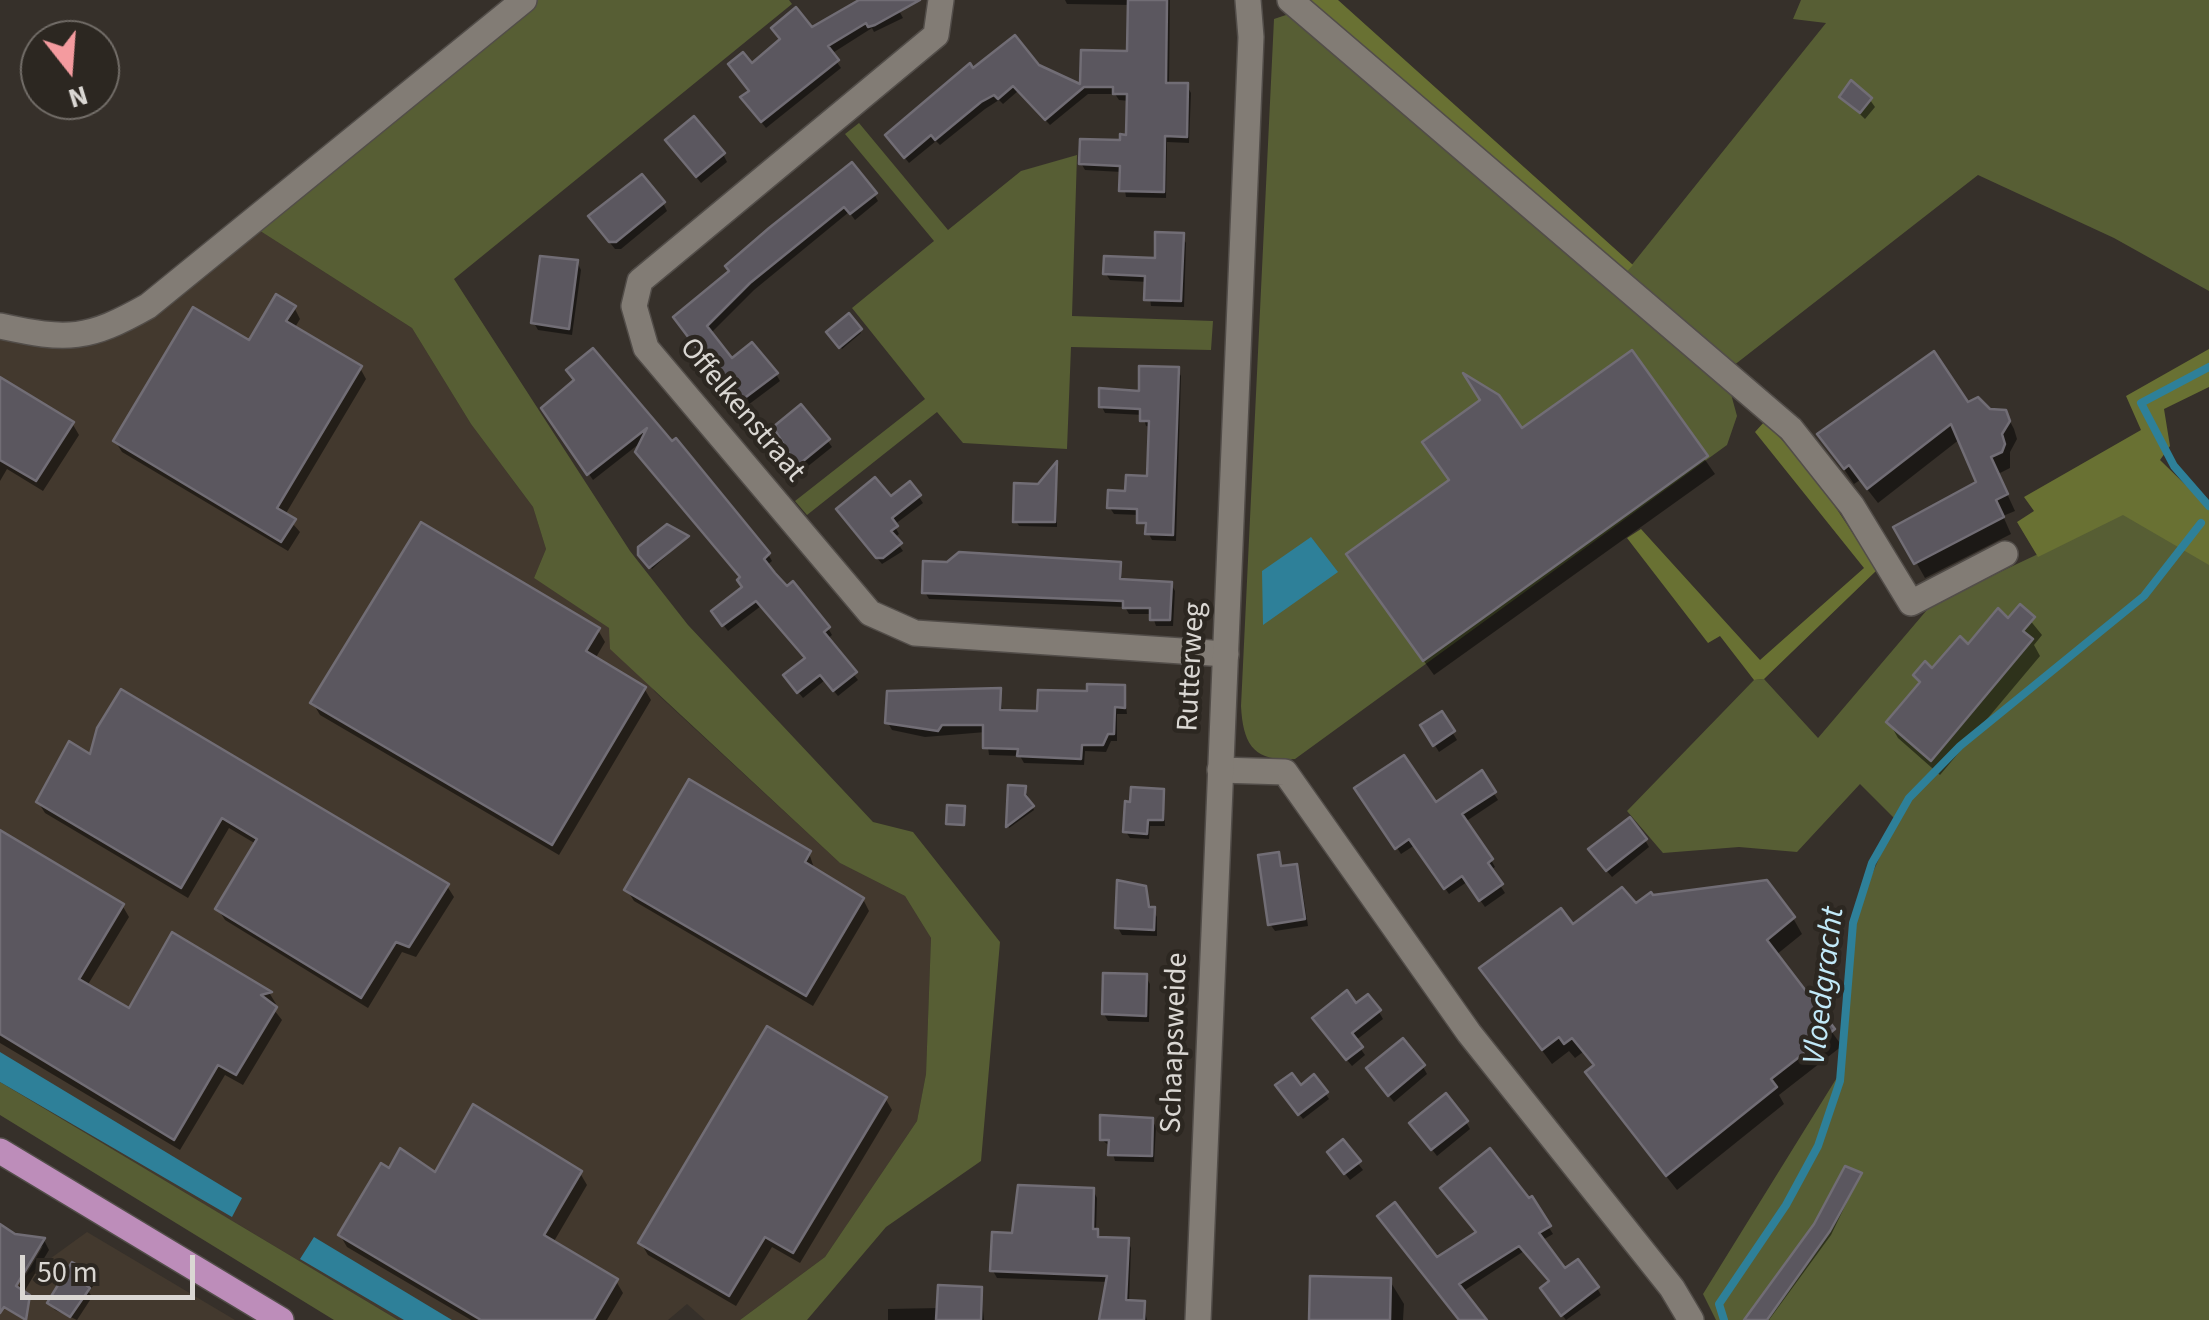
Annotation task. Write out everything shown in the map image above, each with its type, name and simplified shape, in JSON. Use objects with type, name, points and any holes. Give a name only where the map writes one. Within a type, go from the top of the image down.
[{"type":"main road","points":[[0,1151],[282,1320]]},
{"type":"street","points":[[0,326],[46,336],[73,336],[104,330],[148,306],[524,0]]},
{"type":"street","name":"Offelkenstraat","points":[[941,0],[936,35],[640,281],[634,306],[646,348],[870,613],[915,633],[1226,654]]},
{"type":"street","name":"Rutterweg","points":[[1248,0],[1251,37],[1220,770],[1285,772],[1469,1033],[1672,1288],[1691,1320]]},
{"type":"street","points":[[1290,0],[1791,430],[1852,506],[1910,603],[2005,554]]},
{"type":"street","name":"Schaapsweide","points":[[1198,1320],[1220,770]]},
{"type":"shaded area","points":[[254,227],[412,328],[471,424],[533,507],[546,549],[534,578],[609,628],[655,692],[840,863],[905,896],[931,938],[926,1074],[917,1121],[825,1257],[740,1320],[705,1320],[687,1304],[668,1320],[398,1320],[0,1082],[0,333],[76,341]]},
{"type":"shaded area","points":[[87,1232],[235,1320],[0,1320],[0,1295]]},
{"type":"green space","points":[[532,0],[789,0],[792,4],[454,279],[630,551],[688,625],[873,822],[913,832],[1000,942],[981,1161],[886,1227],[807,1320],[740,1320],[825,1257],[917,1121],[926,1074],[931,938],[905,896],[840,863],[610,649],[609,628],[534,578],[546,549],[533,507],[471,424],[412,328],[254,227]]},
{"type":"green space","points":[[1303,0],[1338,0],[1633,265],[1622,277]]},
{"type":"green space","points":[[1801,0],[2209,0],[2209,291],[2114,238],[1978,175],[1733,366],[1622,277],[1826,23],[1793,19]]},
{"type":"green space","points":[[1289,14],[1728,383],[1737,416],[1727,445],[1295,759],[1281,759],[1260,754],[1253,748],[1245,731],[1241,706],[1274,19]]},
{"type":"green space","points":[[859,123],[948,230],[1021,171],[1077,155],[1072,316],[1213,321],[1211,350],[1071,347],[1067,449],[963,443],[937,412],[807,515],[795,501],[925,399],[852,308],[934,241],[845,134]]},
{"type":"green space","points":[[2209,349],[2209,387],[2164,409],[2170,446],[2160,460],[2202,501],[2209,500],[2209,565],[2123,515],[2038,557],[2017,522],[2034,511],[2024,497],[2141,430],[2126,396]]},
{"type":"green space","points":[[1765,421],[1817,479],[1877,570],[1764,679],[1754,680],[1720,636],[1708,643],[1627,538],[1641,529],[1760,660],[1864,568],[1755,432]]},
{"type":"green space","points":[[2123,514],[2209,563],[2209,1320],[1716,1320],[1703,1294],[1841,1071],[1858,906],[1896,820],[1860,784],[1797,852],[1739,847],[1663,853],[1627,811],[1754,680],[1764,679],[1818,738],[1932,604]]},
{"type":"green space","points":[[0,1082],[398,1320],[334,1320],[0,1115]]},
{"type":"water","points":[[1311,537],[1338,572],[1263,625],[1262,571]]},
{"type":"water","points":[[0,1052],[242,1198],[232,1217],[0,1082]]},
{"type":"water","points":[[314,1237],[452,1320],[404,1320],[300,1259]]},
{"type":"building","points":[[859,0],[920,0],[875,25],[868,27],[866,23],[828,46],[839,60],[761,122],[740,97],[749,91],[728,64],[743,52],[752,63],[780,39],[771,28],[796,7],[812,27]]},
{"type":"building","points":[[1128,0],[1167,0],[1166,83],[1188,83],[1187,137],[1165,136],[1164,192],[1119,191],[1120,166],[1079,164],[1080,139],[1120,140],[1120,134],[1126,135],[1127,94],[1113,94],[1113,87],[1084,87],[1045,120],[1013,86],[998,99],[994,95],[981,102],[935,140],[931,135],[904,158],[885,135],[970,63],[973,68],[1015,35],[1039,65],[1080,84],[1081,50],[1127,51]]},
{"type":"building","points":[[1851,80],[1872,98],[1860,113],[1839,97]]},
{"type":"building","points":[[694,116],[725,153],[696,177],[665,140]]},
{"type":"building","points":[[852,162],[877,193],[850,214],[844,207],[750,283],[707,326],[732,358],[752,342],[778,373],[738,403],[673,317],[729,271],[725,266]]},
{"type":"building","points":[[642,174],[665,202],[616,242],[609,242],[588,216]]},
{"type":"building","points":[[1155,232],[1184,233],[1181,301],[1144,300],[1145,276],[1103,274],[1104,256],[1155,258]]},
{"type":"building","points":[[540,256],[578,260],[569,329],[531,323]]},
{"type":"building","points":[[276,294],[296,306],[286,321],[362,366],[277,508],[296,519],[281,542],[113,441],[193,307],[249,340]]},
{"type":"building","points":[[849,313],[862,329],[839,348],[826,332]]},
{"type":"building","points":[[593,348],[672,441],[676,438],[770,553],[764,559],[775,573],[787,586],[793,581],[830,627],[824,632],[857,672],[833,691],[820,675],[797,693],[783,675],[805,658],[756,601],[722,626],[711,611],[742,587],[737,580],[740,577],[635,452],[647,428],[587,475],[541,408],[574,380],[566,370]]},
{"type":"building","points":[[1632,350],[1708,456],[1423,661],[1346,554],[1449,480],[1422,442],[1480,400],[1463,373],[1499,395],[1522,428]]},
{"type":"building","points":[[1934,351],[1968,402],[1978,397],[1990,409],[2006,410],[2010,421],[2002,434],[2005,444],[2002,452],[1991,457],[2008,494],[1996,500],[2004,517],[1914,564],[1893,527],[1976,482],[1951,424],[1867,489],[1849,465],[1844,469],[1817,434]]},
{"type":"building","points":[[1139,366],[1179,367],[1173,535],[1145,534],[1146,523],[1137,523],[1137,509],[1107,508],[1108,490],[1125,491],[1126,475],[1147,476],[1149,421],[1140,421],[1140,409],[1099,407],[1099,388],[1139,391]]},
{"type":"building","points":[[0,377],[74,422],[36,481],[0,460]]},
{"type":"building","points":[[801,404],[830,439],[797,466],[773,427]]},
{"type":"building","points":[[1057,461],[1055,522],[1013,522],[1014,483],[1038,484]]},
{"type":"building","points":[[875,477],[891,496],[910,481],[921,495],[892,518],[898,526],[891,531],[902,543],[883,558],[876,558],[836,509]]},
{"type":"building","points":[[421,522],[600,628],[586,651],[646,687],[552,845],[310,703]]},
{"type":"building","points":[[667,524],[689,536],[649,568],[638,555],[638,547]]},
{"type":"building","points":[[959,552],[1121,562],[1120,579],[1172,582],[1170,620],[1150,620],[1150,608],[1123,608],[1123,601],[922,593],[923,561],[947,562]]},
{"type":"building","points":[[2020,604],[2035,617],[2023,631],[2033,639],[1931,761],[1886,722],[1920,682],[1913,675],[1925,661],[1932,668],[1960,636],[1968,644],[1998,608],[2008,618]]},
{"type":"building","points":[[1087,684],[1125,685],[1125,708],[1115,707],[1114,734],[1108,734],[1103,745],[1082,745],[1081,759],[1017,756],[1018,749],[983,748],[983,725],[942,725],[938,731],[885,723],[887,691],[1001,688],[1000,710],[1037,711],[1038,690],[1087,691]]},
{"type":"building","points":[[121,689],[449,884],[409,947],[396,942],[361,998],[215,909],[257,839],[222,818],[181,888],[36,802],[69,741],[90,754],[97,728]]},
{"type":"building","points":[[1442,711],[1455,731],[1433,746],[1420,725]]},
{"type":"building","points":[[1404,755],[1436,802],[1482,770],[1496,792],[1462,814],[1493,859],[1488,863],[1503,884],[1479,901],[1462,876],[1444,889],[1409,839],[1395,849],[1354,788]]},
{"type":"building","points":[[689,779],[811,851],[805,862],[864,898],[806,996],[624,890]]},
{"type":"building","points":[[1008,785],[1026,786],[1025,795],[1034,806],[1006,827]]},
{"type":"building","points":[[1131,787],[1164,789],[1163,820],[1148,820],[1147,834],[1123,832],[1125,801],[1130,802]]},
{"type":"building","points":[[947,805],[965,806],[964,825],[946,824]]},
{"type":"building","points":[[1630,817],[1647,839],[1606,871],[1588,849]]},
{"type":"building","points":[[0,830],[124,904],[79,979],[129,1008],[172,932],[272,992],[261,995],[277,1007],[236,1075],[218,1065],[174,1140],[0,1034]]},
{"type":"building","points":[[1279,852],[1281,866],[1297,864],[1305,919],[1268,925],[1258,855]]},
{"type":"building","points":[[1117,880],[1146,886],[1149,907],[1155,907],[1154,930],[1115,928]]},
{"type":"building","points":[[1767,880],[1795,917],[1767,940],[1835,1029],[1771,1079],[1777,1087],[1666,1176],[1585,1072],[1594,1065],[1572,1038],[1564,1044],[1559,1037],[1542,1050],[1479,968],[1561,908],[1573,924],[1622,887],[1636,903],[1651,892],[1653,895]]},
{"type":"building","points":[[1103,973],[1147,974],[1146,1016],[1102,1014]]},
{"type":"building","points":[[1347,990],[1356,1003],[1368,994],[1381,1010],[1352,1033],[1363,1047],[1346,1060],[1312,1018]]},
{"type":"building","points":[[767,1026],[887,1097],[793,1253],[765,1237],[729,1296],[638,1243]]},
{"type":"building","points":[[1403,1038],[1425,1065],[1388,1096],[1366,1068]]},
{"type":"building","points":[[1292,1073],[1301,1085],[1314,1074],[1328,1092],[1298,1115],[1275,1085]]},
{"type":"building","points":[[1446,1093],[1468,1121],[1431,1150],[1409,1123]]},
{"type":"building","points":[[473,1104],[582,1171],[544,1235],[618,1279],[594,1320],[481,1320],[338,1235],[381,1163],[389,1168],[400,1148],[435,1172]]},
{"type":"building","points":[[1100,1115],[1153,1118],[1152,1156],[1108,1155],[1109,1140],[1100,1140]]},
{"type":"building","points":[[1343,1139],[1361,1161],[1344,1174],[1327,1152]]},
{"type":"building","points":[[1490,1148],[1529,1198],[1532,1196],[1551,1226],[1539,1233],[1565,1268],[1578,1259],[1599,1287],[1561,1316],[1540,1288],[1549,1281],[1519,1246],[1459,1284],[1487,1320],[1459,1320],[1377,1216],[1395,1202],[1437,1257],[1476,1232],[1440,1188]]},
{"type":"building","points":[[1845,1166],[1862,1173],[1830,1231],[1767,1320],[1744,1320],[1814,1224]]},
{"type":"building","points":[[1018,1185],[1094,1188],[1093,1229],[1098,1229],[1098,1237],[1129,1238],[1126,1300],[1145,1301],[1144,1320],[1099,1320],[1107,1276],[990,1271],[992,1232],[1012,1233]]},
{"type":"building","points":[[0,1224],[15,1234],[45,1238],[16,1286],[30,1295],[26,1320],[4,1307],[0,1313]]},
{"type":"building","points":[[72,1262],[93,1274],[86,1285],[90,1288],[70,1317],[47,1303]]},
{"type":"building","points":[[1310,1276],[1391,1278],[1390,1320],[1309,1320]]},
{"type":"building","points":[[938,1285],[982,1287],[981,1320],[936,1320]]},
{"type":"waterway","points":[[2209,367],[2141,403],[2174,466],[2209,506]]},
{"type":"waterway","name":"Vloedgracht","points":[[1724,1320],[1719,1304],[1786,1205],[1818,1146],[1840,1081],[1853,923],[1872,863],[1909,798],[1960,746],[2144,596],[2201,523]]}]
